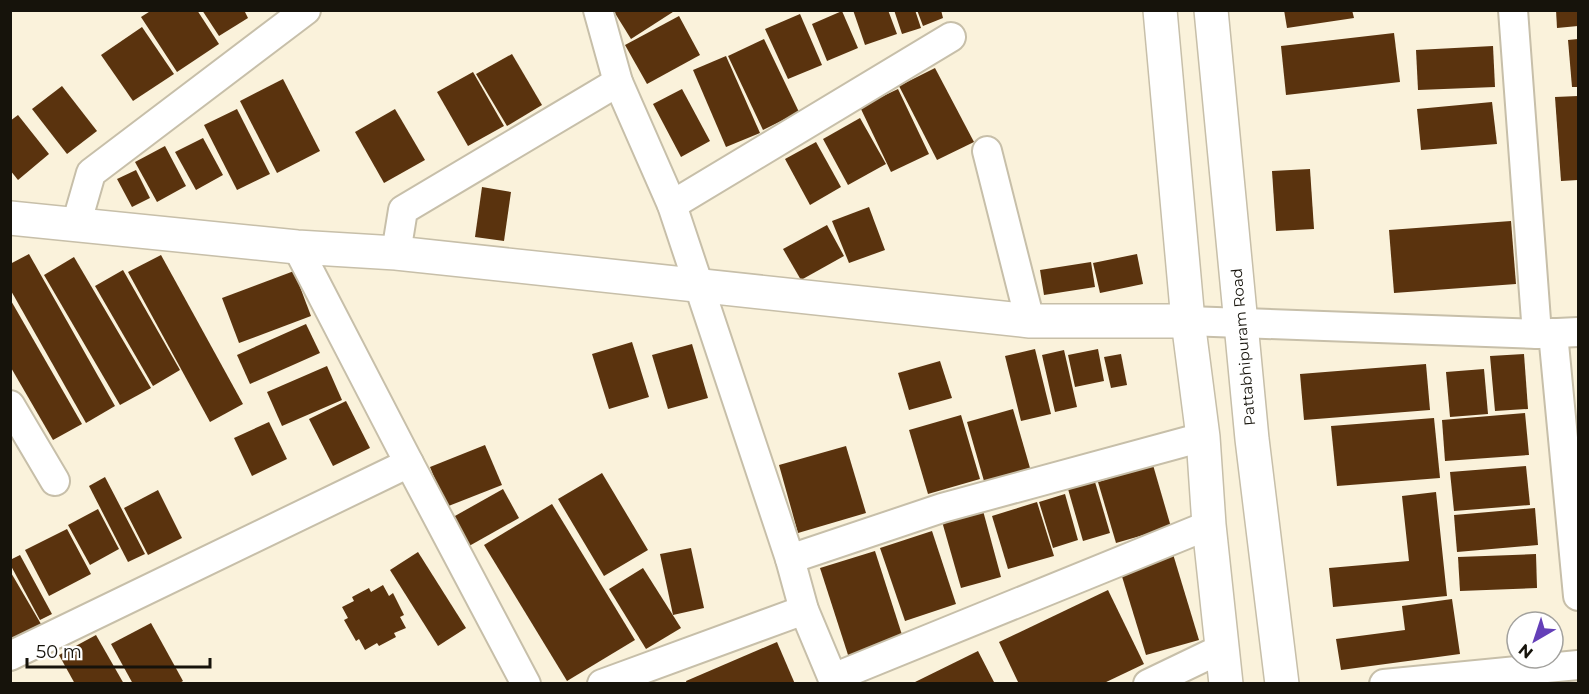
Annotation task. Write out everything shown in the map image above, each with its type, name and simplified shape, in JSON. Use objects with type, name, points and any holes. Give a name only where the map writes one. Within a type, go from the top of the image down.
[{"type":"street","points":[[76,225],[91,173],[306,10]]},
{"type":"street","points":[[598,10],[618,82],[672,205],[790,560],[804,610],[834,681],[1209,525]]},
{"type":"street","points":[[1160,10],[1188,321],[1203,437],[1209,525],[1226,684]]},
{"type":"street","name":"Pattabhipuram Road","points":[[1211,10],[1252,439],[1282,684]]},
{"type":"street","points":[[1513,10],[1556,333],[1578,596]]},
{"type":"street","points":[[672,205],[951,37]]},
{"type":"street","points":[[396,253],[403,210],[618,82]]},
{"type":"street","points":[[987,152],[1030,321]]},
{"type":"street","points":[[10,218],[297,247],[396,253],[1030,321],[1188,321],[1556,333]]},
{"type":"street","points":[[297,247],[526,684]]},
{"type":"street","points":[[10,405],[55,481]]},
{"type":"street","points":[[790,560],[942,508],[1203,437]]},
{"type":"street","points":[[10,656],[409,463]]},
{"type":"street","points":[[602,684],[804,610]]},
{"type":"street","points":[[1148,684],[1223,648]]},
{"type":"street","points":[[1384,684],[1578,665]]},
{"type":"building","points":[[152,10],[197,10],[219,44],[177,72],[141,17]]},
{"type":"building","points":[[202,10],[244,10],[248,18],[219,36]]},
{"type":"building","points":[[613,10],[676,10],[631,39]]},
{"type":"building","points":[[853,10],[888,10],[897,34],[865,45]]},
{"type":"building","points":[[894,10],[915,10],[921,28],[902,34]]},
{"type":"building","points":[[917,10],[941,10],[943,18],[923,26]]},
{"type":"building","points":[[1284,10],[1352,10],[1354,18],[1287,28]]},
{"type":"building","points":[[1556,10],[1578,10],[1578,26],[1557,28]]},
{"type":"building","points":[[842,11],[858,48],[827,61],[812,24]]},
{"type":"building","points":[[800,14],[822,65],[788,79],[765,29]]},
{"type":"building","points":[[679,16],[700,55],[647,84],[625,45]]},
{"type":"building","points":[[142,27],[174,74],[133,101],[101,55]]},
{"type":"building","points":[[1394,33],[1400,82],[1286,95],[1281,46]]},
{"type":"building","points":[[764,39],[799,112],[763,130],[728,56]]},
{"type":"building","points":[[1578,39],[1578,87],[1572,87],[1568,40]]},
{"type":"building","points":[[1493,46],[1495,87],[1418,90],[1416,50]]},
{"type":"building","points":[[512,54],[542,105],[507,126],[476,74]]},
{"type":"building","points":[[726,56],[760,133],[726,147],[693,70]]},
{"type":"building","points":[[935,68],[974,142],[937,160],[899,86]]},
{"type":"building","points":[[473,72],[504,126],[468,146],[437,92]]},
{"type":"building","points":[[283,79],[320,151],[277,173],[240,101]]},
{"type":"building","points":[[62,86],[97,131],[67,154],[32,109]]},
{"type":"building","points":[[682,89],[710,141],[681,157],[653,104]]},
{"type":"building","points":[[898,89],[929,154],[891,172],[860,107]]},
{"type":"building","points":[[1578,96],[1578,180],[1561,181],[1555,97]]},
{"type":"building","points":[[1492,102],[1497,144],[1421,150],[1417,109]]},
{"type":"building","points":[[237,109],[270,174],[237,190],[204,125]]},
{"type":"building","points":[[395,109],[425,160],[384,183],[355,132]]},
{"type":"building","points":[[18,115],[49,154],[18,180],[10,170],[10,121]]},
{"type":"building","points":[[860,118],[886,164],[848,185],[823,139]]},
{"type":"building","points":[[203,138],[223,175],[196,190],[175,152]]},
{"type":"building","points":[[816,142],[841,187],[810,205],[785,159]]},
{"type":"building","points":[[165,146],[186,186],[157,202],[135,162]]},
{"type":"building","points":[[1310,169],[1314,229],[1276,231],[1272,171]]},
{"type":"building","points":[[136,170],[150,198],[132,207],[117,179]]},
{"type":"building","points":[[482,187],[511,192],[504,241],[475,237]]},
{"type":"building","points":[[869,207],[885,250],[849,263],[832,221]]},
{"type":"building","points":[[1511,221],[1516,284],[1394,293],[1389,230]]},
{"type":"building","points":[[827,225],[844,256],[801,280],[783,249]]},
{"type":"building","points":[[29,254],[115,406],[86,423],[10,289],[10,264]]},
{"type":"building","points":[[1137,254],[1143,284],[1100,293],[1093,263]]},
{"type":"building","points":[[161,255],[243,404],[210,422],[128,272]]},
{"type":"building","points":[[74,257],[151,388],[120,405],[44,275]]},
{"type":"building","points":[[1091,262],[1095,287],[1044,295],[1040,270]]},
{"type":"building","points":[[123,270],[180,370],[153,386],[95,286]]},
{"type":"building","points":[[294,271],[311,316],[239,343],[222,298]]},
{"type":"building","points":[[10,299],[82,424],[53,440],[10,366]]},
{"type":"building","points":[[306,324],[320,353],[250,384],[237,355]]},
{"type":"building","points":[[632,342],[649,397],[609,409],[592,354]]},
{"type":"building","points":[[692,344],[708,398],[668,409],[652,355]]},
{"type":"building","points":[[1035,349],[1051,414],[1021,421],[1005,356]]},
{"type":"building","points":[[1098,349],[1104,381],[1075,387],[1068,355]]},
{"type":"building","points":[[1064,350],[1077,407],[1055,412],[1042,355]]},
{"type":"building","points":[[1121,354],[1127,385],[1111,388],[1104,357]]},
{"type":"building","points":[[1524,354],[1528,409],[1495,411],[1490,356]]},
{"type":"building","points":[[940,361],[952,398],[909,410],[898,373]]},
{"type":"building","points":[[1426,364],[1430,410],[1304,420],[1300,374]]},
{"type":"building","points":[[327,366],[342,400],[282,426],[267,392]]},
{"type":"building","points":[[1484,369],[1488,414],[1450,417],[1446,372]]},
{"type":"building","points":[[346,401],[370,448],[333,466],[309,419]]},
{"type":"building","points":[[1013,409],[1030,468],[984,481],[967,422]]},
{"type":"building","points":[[1525,413],[1529,455],[1445,461],[1442,420]]},
{"type":"building","points":[[961,415],[980,479],[928,494],[909,430]]},
{"type":"building","points":[[1434,418],[1440,478],[1337,486],[1331,426]]},
{"type":"building","points":[[269,422],[287,459],[252,476],[234,438]]},
{"type":"building","points":[[485,445],[502,485],[446,507],[430,467]]},
{"type":"building","points":[[846,446],[866,513],[798,533],[779,465]]},
{"type":"building","points":[[1153,465],[1171,527],[1116,543],[1098,482]]},
{"type":"building","points":[[1526,466],[1530,505],[1454,511],[1450,472]]},
{"type":"building","points":[[602,473],[648,550],[604,576],[558,499]]},
{"type":"building","points":[[105,477],[145,554],[128,562],[89,486]]},
{"type":"building","points":[[1095,482],[1110,533],[1083,541],[1068,489]]},
{"type":"building","points":[[503,489],[519,518],[462,550],[446,521]]},
{"type":"building","points":[[158,490],[182,538],[148,555],[124,508]]},
{"type":"building","points":[[1436,492],[1447,596],[1333,607],[1329,568],[1409,561],[1402,496]]},
{"type":"building","points":[[1065,494],[1078,540],[1053,548],[1039,502]]},
{"type":"building","points":[[1037,502],[1054,556],[1008,569],[992,516]]},
{"type":"building","points":[[552,504],[635,640],[567,681],[484,545]]},
{"type":"building","points":[[982,507],[1001,577],[961,588],[941,518]]},
{"type":"building","points":[[1535,508],[1538,545],[1457,552],[1454,515]]},
{"type":"building","points":[[98,509],[119,549],[90,565],[68,525]]},
{"type":"building","points":[[67,529],[91,574],[49,596],[25,550]]},
{"type":"building","points":[[932,531],[956,604],[905,621],[880,548]]},
{"type":"building","points":[[691,548],[704,608],[673,615],[660,554]]},
{"type":"building","points":[[875,551],[904,641],[849,658],[820,568]]},
{"type":"building","points":[[418,552],[466,628],[438,646],[390,570]]},
{"type":"building","points":[[1173,554],[1199,640],[1146,655],[1120,570]]},
{"type":"building","points":[[1536,554],[1537,588],[1460,591],[1458,557]]},
{"type":"building","points":[[20,555],[52,614],[40,620],[10,564],[10,560]]},
{"type":"building","points":[[643,568],[681,628],[646,649],[609,589]]},
{"type":"building","points":[[10,571],[41,624],[10,642]]},
{"type":"building","points":[[383,585],[389,596],[393,593],[404,615],[400,617],[406,628],[394,633],[396,637],[379,646],[377,643],[365,650],[359,639],[356,641],[344,620],[348,618],[342,607],[354,601],[352,597],[369,588],[371,592]]},
{"type":"building","points":[[1108,590],[1144,664],[1102,684],[1019,684],[999,642]]},
{"type":"building","points":[[1452,599],[1460,654],[1341,670],[1336,639],[1405,630],[1402,606]]},
{"type":"building","points":[[151,623],[183,681],[178,684],[133,684],[111,644]]},
{"type":"building","points":[[96,635],[124,684],[75,684],[59,655]]},
{"type":"building","points":[[777,642],[795,684],[687,684],[686,681]]},
{"type":"building","points":[[978,651],[995,684],[911,684]]}]
